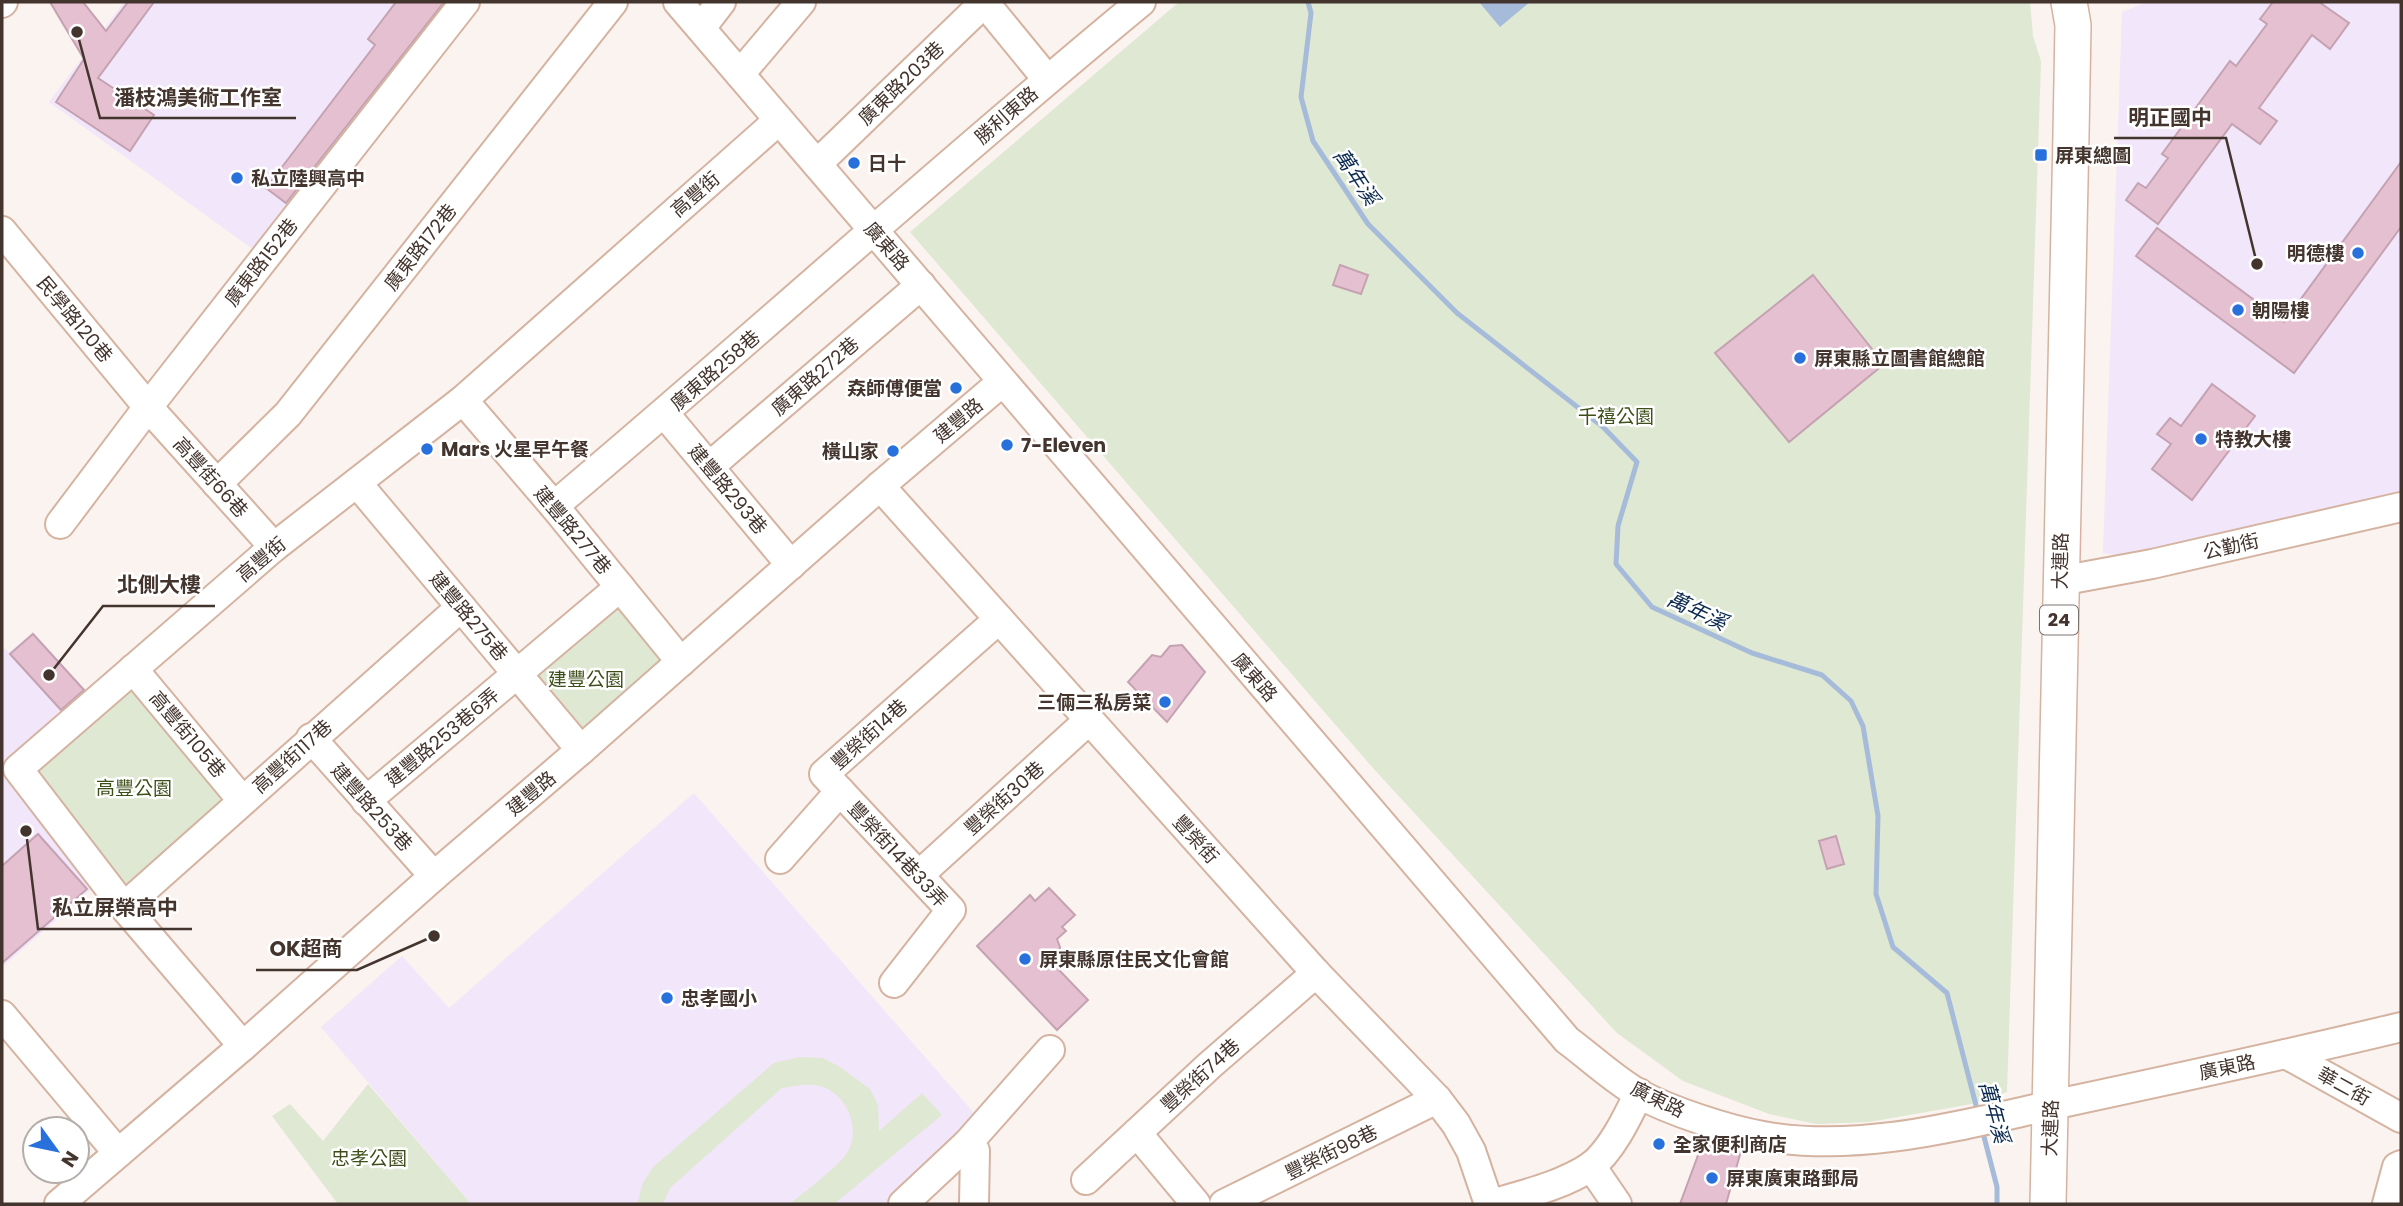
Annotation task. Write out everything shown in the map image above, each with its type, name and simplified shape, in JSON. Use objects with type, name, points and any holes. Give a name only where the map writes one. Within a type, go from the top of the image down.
[{"type":"main road","name":"大連路","points":[[2048,1204],[2073,39],[2069,2]]},
{"type":"street","name":"廣東路152巷","points":[[60,524],[148,407],[465,2]]},
{"type":"street","name":"廣東路172巷","points":[[217,484],[288,414],[613,2]]},
{"type":"street","name":"廣東路","points":[[678,2],[1567,1040],[1639,1094],[1696,1118],[1763,1136],[1822,1142],[1855,1141],[1950,1127],[2401,1027]]},
{"type":"street","points":[[701,28],[721,2]]},
{"type":"street","points":[[740,74],[801,2]]},
{"type":"street","points":[[985,2],[1047,79]]},
{"type":"street","name":"廣東路203巷","points":[[817,164],[985,2]]},
{"type":"street","name":"勝利東路","points":[[874,231],[1047,79],[1141,2]]},
{"type":"street","name":"高豐街","points":[[243,1046],[124,907],[18,769],[274,547],[463,400],[779,120]]},
{"type":"street","name":"民學路120巷","points":[[2,231],[148,407]]},
{"type":"street","name":"廣東路258巷","points":[[554,506],[874,231]]},
{"type":"street","name":"廣東路272巷","points":[[710,466],[921,285]]},
{"type":"street","name":"建豐路","points":[[59,1204],[1002,382]]},
{"type":"street","name":"建豐路277巷","points":[[463,400],[554,506],[681,662]]},
{"type":"street","name":"高豐街66巷","points":[[148,407],[274,547]]},
{"type":"street","name":"建豐路293巷","points":[[664,413],[791,565]]},
{"type":"street","name":"建豐路275巷","points":[[357,483],[581,750]]},
{"type":"street","name":"豐榮街","points":[[880,486],[1317,973],[1437,1099],[1456,1124],[1471,1152],[1490,1204]]},
{"type":"street","name":"公勤街","points":[[2060,581],[2151,564],[2401,507]]},
{"type":"street","name":"建豐路253巷6弄","points":[[366,801],[620,587]]},
{"type":"street","name":"高豐街117巷","points":[[124,907],[461,607]]},
{"type":"street","name":"豐榮街14巷","points":[[779,859],[840,792],[824,774],[999,619]]},
{"type":"street","name":"高豐街105巷","points":[[133,669],[242,800]]},
{"type":"street","name":"豐榮街30巷","points":[[919,875],[1089,720]]},
{"type":"street","name":"建豐路253巷","points":[[311,738],[433,876]]},
{"type":"street","name":"豐榮街14巷33弄","points":[[840,792],[951,910],[894,984]]},
{"type":"street","name":"豐榮街74巷","points":[[1086,1180],[1210,1065],[1317,973]]},
{"type":"street","points":[[2,1015],[118,1153]]},
{"type":"street","points":[[902,1204],[967,1144],[1050,1050]]},
{"type":"street","name":"華二街","points":[[2286,1054],[2401,1118]]},
{"type":"street","points":[[1490,1204],[1551,1186],[1591,1166],[1627,1119],[1639,1094]]},
{"type":"street","name":"豐榮街98巷","points":[[1224,1204],[1437,1099]]},
{"type":"street","points":[[1137,1133],[1196,1204]]},
{"type":"street","points":[[967,1144],[975,1151],[974,1204]]},
{"type":"street","points":[[2387,1204],[2397,1167],[2401,1165]]},
{"type":"street","points":[[1591,1166],[1617,1204]]},
{"type":"shaded area","name":"私立陸興高中","points":[[124,2],[451,2],[261,255],[49,102]]},
{"type":"shaded area","points":[[2147,2],[2401,2],[2401,501],[2122,556],[2103,553],[2122,12]]},
{"type":"shaded area","points":[[33,632],[90,695],[8,768],[5,777],[95,886],[2,967],[2,647],[9,652]]},
{"type":"shaded area","name":"忠孝國小","points":[[694,793],[982,1122],[887,1204],[471,1204],[321,1027],[402,956],[449,1008]]},
{"type":"green space","name":"千禧公園","points":[[1179,2],[2030,2],[2033,36],[2041,61],[2007,1092],[1972,1104],[1869,1122],[1816,1124],[1769,1114],[1683,1081],[1617,1033],[1372,767],[910,232]]},
{"type":"green space","name":"建豐公園","points":[[621,603],[663,661],[582,731],[533,675]]},
{"type":"green space","name":"高豐公園","points":[[134,680],[228,799],[127,889],[33,767]]},
{"type":"green space","points":[[800,1057],[823,1058],[870,1089],[878,1105],[879,1131],[922,1093],[942,1115],[834,1204],[790,1204],[843,1158],[853,1134],[844,1104],[830,1090],[810,1085],[782,1088],[670,1188],[663,1204],[637,1204],[643,1183],[653,1167],[774,1063]]},
{"type":"green space","name":"忠孝公園","points":[[368,1084],[471,1204],[338,1204],[272,1116],[290,1104],[323,1141]]},
{"type":"water","points":[[1479,2],[1530,2],[1500,27]]},
{"type":"building","points":[[50,2],[83,2],[106,31],[128,2],[154,2],[98,78],[154,115],[130,151],[56,102],[84,59]]},
{"type":"building","points":[[396,2],[444,2],[286,203],[266,188],[375,45],[368,39]]},
{"type":"building","points":[[2273,2],[2319,2],[2349,23],[2330,49],[2312,35],[2259,108],[2277,121],[2260,144],[2232,124],[2158,224],[2126,200],[2138,183],[2146,188],[2168,158],[2162,154],[2230,61],[2236,66],[2267,24],[2260,19]]},
{"type":"building","points":[[2401,162],[2401,227],[2294,373],[2136,256],[2157,228],[2284,322]]},
{"type":"building","points":[[1340,265],[1368,275],[1361,294],[1333,285]]},
{"type":"building","name":"屏東縣立圖書館總館","points":[[1813,275],[1884,364],[1789,442],[1715,353]]},
{"type":"building","name":"特教大樓","points":[[2212,384],[2255,416],[2192,500],[2152,469],[2171,444],[2157,434],[2170,418],[2181,426]]},
{"type":"building","points":[[33,634],[84,690],[61,710],[10,654]]},
{"type":"building","name":"三倆三私房菜","points":[[1182,645],[1205,672],[1167,722],[1128,682],[1152,655],[1161,657],[1170,646]]},
{"type":"building","points":[[38,834],[87,889],[2,963],[2,866]]},
{"type":"building","points":[[1836,836],[1844,864],[1827,869],[1819,841]]},
{"type":"building","name":"屏東縣原住民文化會館","points":[[1049,888],[1075,915],[1062,927],[1066,931],[1057,939],[1060,947],[1058,957],[1064,963],[1058,969],[1088,1000],[1057,1030],[977,946],[1030,895],[1035,901]]},
{"type":"building","name":"屏東廣東路郵局","points":[[1704,1139],[1741,1151],[1726,1204],[1680,1204]]},
{"type":"waterway","name":"萬年溪","points":[[1308,2],[1311,13],[1301,97],[1313,141],[1368,224],[1457,313],[1603,427],[1637,462],[1618,526],[1616,564],[1652,607],[1752,653],[1822,675],[1851,701],[1863,726],[1878,816],[1876,894],[1893,947],[1947,993],[1978,1113]]},
{"type":"waterway","name":"萬年溪","points":[[1982,1129],[1997,1187],[1997,1204]]},
{"type":"place","name":"潘枝鴻美術工作室","points":[[77,32]]},
{"type":"place","name":"屏東總圖","points":[[2041,155]]},
{"type":"place","name":"日十","points":[[854,163]]},
{"type":"place","name":"私立陸興高中","points":[[237,178]]},
{"type":"place","name":"明德樓","points":[[2358,253]]},
{"type":"place","name":"明正國中","points":[[2257,264]]},
{"type":"place","name":"朝陽樓","points":[[2238,310]]},
{"type":"place","name":"屏東縣立圖書館總館","points":[[1800,358]]},
{"type":"place","name":"𡘙師傅便當","points":[[956,388]]},
{"type":"place","name":"特教大樓","points":[[2201,439]]},
{"type":"place","name":"7-Eleven","points":[[1007,445]]},
{"type":"place","name":"Mars 火星早午餐","points":[[427,449]]},
{"type":"place","name":"橫山家","points":[[893,451]]},
{"type":"place","name":"北側大樓","points":[[49,675]]},
{"type":"place","name":"三倆三私房菜","points":[[1165,702]]},
{"type":"place","name":"私立屏榮高中","points":[[26,831]]},
{"type":"place","name":"OK超商","points":[[434,936]]},
{"type":"place","name":"屏東縣原住民文化會館","points":[[1025,959]]},
{"type":"place","name":"忠孝國小","points":[[667,998]]},
{"type":"place","name":"全家便利商店","points":[[1659,1144]]},
{"type":"place","name":"屏東廣東路郵局","points":[[1712,1178]]}]
